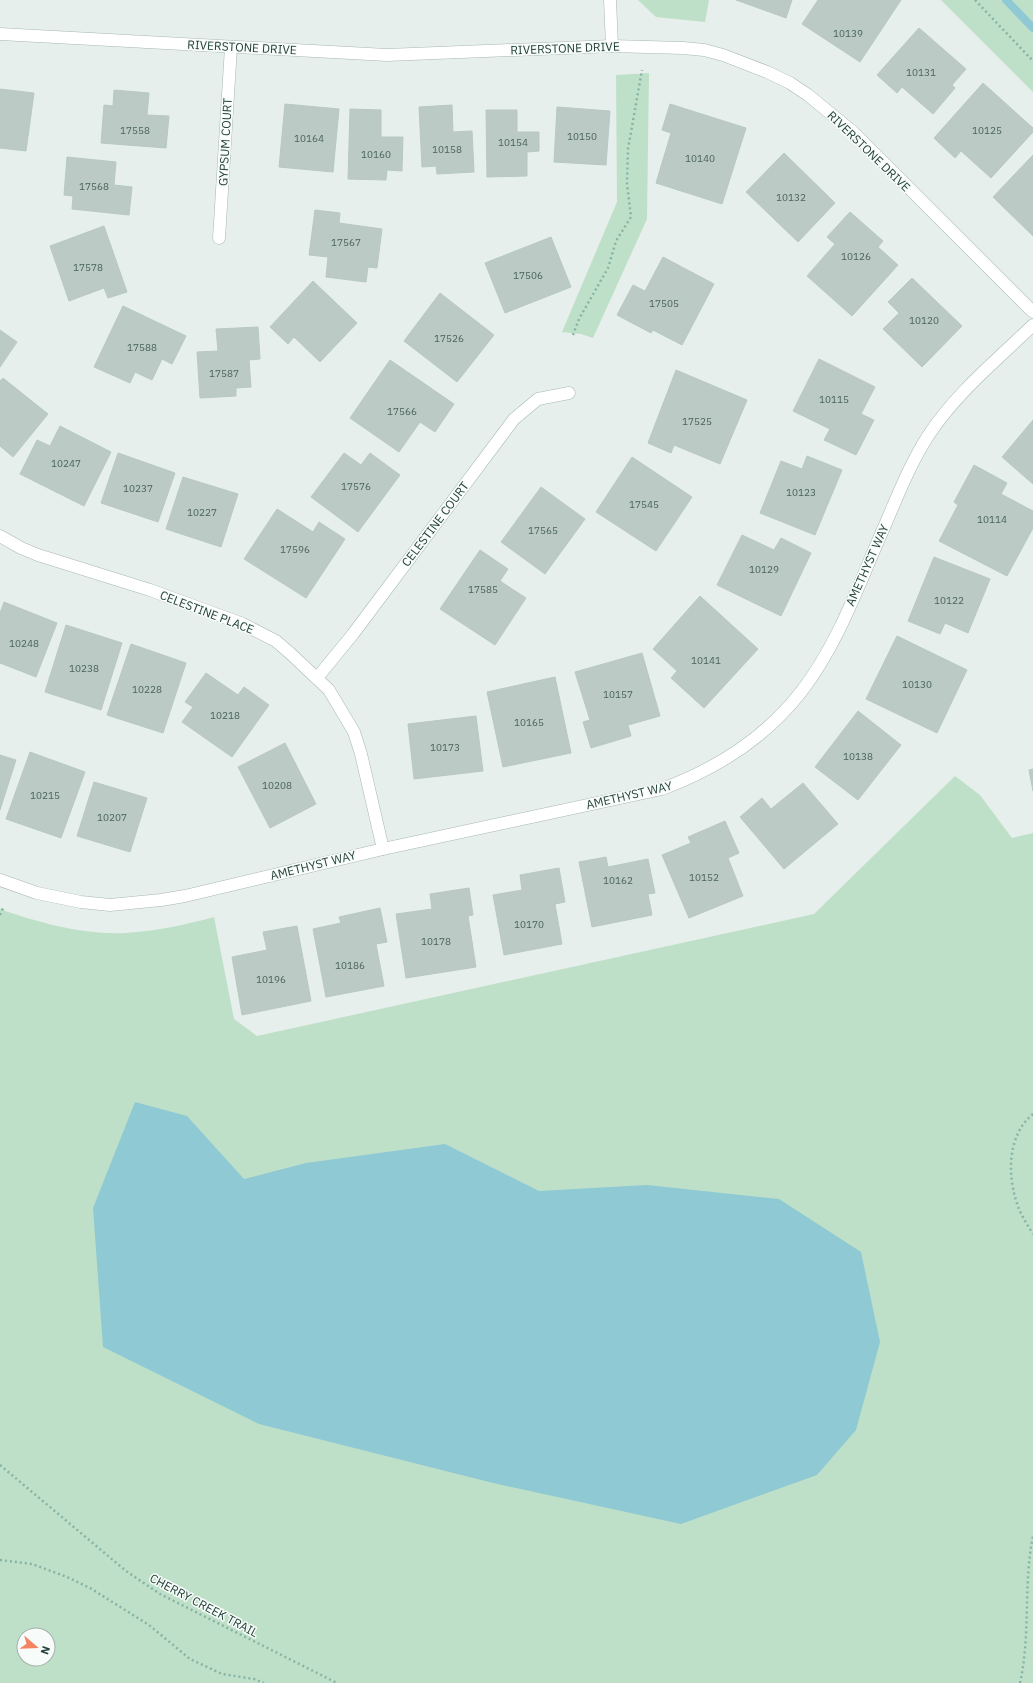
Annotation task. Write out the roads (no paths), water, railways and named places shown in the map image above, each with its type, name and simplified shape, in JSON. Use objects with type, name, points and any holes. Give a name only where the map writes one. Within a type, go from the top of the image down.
[{"type":"street","points":[[610,0],[612,46]]},
{"type":"street","name":"RIVERSTONE DRIVE","points":[[0,34],[387,55],[612,46],[665,46],[704,50],[744,62],[790,83],[829,111],[853,132],[1033,312]]},
{"type":"street","name":"GYPSUM COURT","points":[[219,238],[231,47]]},
{"type":"street","name":"AMETHYST WAY","points":[[0,880],[62,899],[110,905],[185,896],[383,848],[662,789],[686,780],[712,767],[743,748],[785,710],[801,692],[813,675],[843,621],[898,496],[928,436],[969,387],[1033,324]]},
{"type":"street","name":"CELESTINE COURT","points":[[317,678],[353,634],[514,419],[538,399],[569,392]]},
{"type":"street","name":"CELESTINE PLACE","points":[[0,536],[21,548],[38,555],[150,590],[243,624],[276,641],[317,678],[332,694],[354,732],[361,754],[383,848]]},
{"type":"water","points":[[135,1102],[187,1116],[244,1179],[306,1163],[445,1144],[539,1191],[647,1185],[779,1199],[861,1252],[880,1342],[856,1430],[817,1475],[681,1524],[493,1483],[259,1424],[103,1347],[93,1208]]},
{"type":"waterway","points":[[1006,0],[1033,28]]}]
